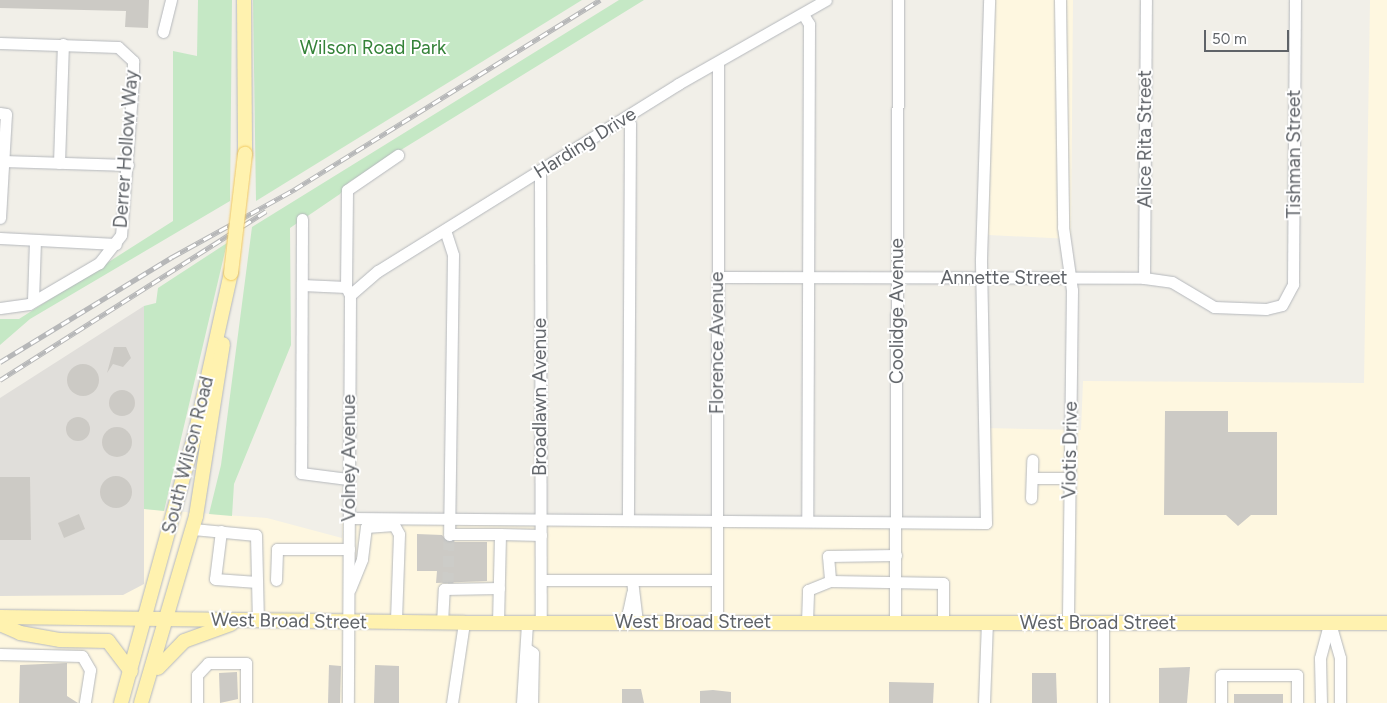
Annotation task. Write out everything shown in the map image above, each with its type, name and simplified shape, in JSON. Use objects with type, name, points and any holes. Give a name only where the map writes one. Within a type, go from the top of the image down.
[{"type":"main road","name":"South Wilson Road","points":[[141,703],[170,619],[193,529],[215,408],[245,154],[244,0]]},
{"type":"main road","name":"South Wilson Road","points":[[121,703],[146,619],[228,291]]},
{"type":"main road","name":"West Broad Street","points":[[0,617],[442,623],[1387,623]]},
{"type":"main road","points":[[141,703],[173,649],[197,634],[252,621]]},
{"type":"main road","points":[[0,624],[20,633],[50,638],[108,641],[131,671]]},
{"type":"street","points":[[163,32],[171,0]]},
{"type":"street","name":"Harding Drive","points":[[348,291],[626,117],[826,0]]},
{"type":"street","name":"Coolidge Avenue","points":[[895,622],[898,0]]},
{"type":"street","points":[[349,518],[986,522],[982,278],[989,0]]},
{"type":"street","name":"Viotis Drive","points":[[1060,0],[1063,227],[1069,278],[1068,623]]},
{"type":"street","name":"Alice Rita Street","points":[[1144,278],[1146,0]]},
{"type":"street","name":"Tishman Street","points":[[1282,305],[1294,284],[1295,0]]},
{"type":"street","points":[[803,14],[808,24],[808,520]]},
{"type":"street","name":"Derrer Hollow Way","points":[[0,43],[118,47],[133,61],[123,225],[112,248]]},
{"type":"street","points":[[59,163],[63,44]]},
{"type":"street","name":"Florence Avenue","points":[[717,622],[718,64]]},
{"type":"street","points":[[0,218],[4,161],[3,113]]},
{"type":"street","points":[[626,117],[630,124],[628,519]]},
{"type":"street","name":"Volney Avenue","points":[[348,703],[347,190],[398,155]]},
{"type":"street","points":[[4,161],[128,166]]},
{"type":"street","name":"Broadlawn Avenue","points":[[540,171],[541,623]]},
{"type":"street","points":[[302,219],[301,473],[348,479]]},
{"type":"street","points":[[444,230],[453,255],[449,534],[540,535]]},
{"type":"street","points":[[0,238],[112,248]]},
{"type":"street","points":[[33,301],[35,240]]},
{"type":"street","points":[[0,308],[33,301],[99,263],[112,248]]},
{"type":"street","name":"Annette Street","points":[[717,277],[1144,278],[1172,282],[1214,307],[1266,309],[1282,305]]},
{"type":"street","points":[[302,285],[348,291]]},
{"type":"street","points":[[1032,460],[1032,498]]},
{"type":"street","points":[[1032,478],[1069,478]]},
{"type":"street","points":[[349,592],[362,559],[366,527],[394,525],[398,542],[396,622]]},
{"type":"street","points":[[193,529],[256,535],[257,582],[252,621]]},
{"type":"street","points":[[221,532],[215,579],[257,582]]},
{"type":"street","points":[[498,623],[500,534]]},
{"type":"street","points":[[276,580],[277,549],[349,549]]},
{"type":"street","points":[[830,581],[828,556],[896,555]]},
{"type":"street","points":[[541,580],[717,580]]},
{"type":"street","points":[[632,580],[632,622]]},
{"type":"street","points":[[806,622],[808,590],[830,581],[943,583],[943,622]]},
{"type":"street","points":[[442,623],[443,594],[448,586],[499,588]]},
{"type":"street","points":[[984,703],[987,622]]},
{"type":"street","points":[[452,703],[464,623]]},
{"type":"street","points":[[522,703],[527,649],[527,623]]},
{"type":"street","points":[[1103,623],[1103,703]]},
{"type":"street","points":[[1321,703],[1320,658],[1330,623]]},
{"type":"street","points":[[1330,623],[1340,658],[1340,703]]},
{"type":"street","points":[[527,649],[533,652],[532,703]]},
{"type":"street","points":[[0,654],[82,656],[90,670],[85,703]]},
{"type":"street","points":[[197,703],[197,676],[208,663],[246,663],[246,703]]},
{"type":"street","points":[[1221,703],[1221,675],[1297,674],[1297,703]]},
{"type":"shaded area","points":[[989,0],[1073,0],[1071,239],[988,235]]},
{"type":"shaded area","points":[[1370,0],[1387,0],[1387,703],[0,703],[0,596],[144,584],[144,509],[267,518],[342,538],[342,519],[984,522],[985,428],[1081,430],[1083,381],[1364,383]]},
{"type":"shaded area","points":[[144,306],[144,584],[123,595],[0,596],[0,398]]},
{"type":"green space","points":[[198,0],[232,0],[230,201],[30,319],[0,345],[0,319],[19,319],[173,221],[173,51],[197,56]]},
{"type":"green space","name":"Wilson Road Park","points":[[253,0],[582,0],[256,201]]},
{"type":"green space","points":[[619,0],[644,0],[349,182],[340,194],[290,228],[291,345],[234,484],[232,516],[209,514],[221,465],[252,227]]},
{"type":"green space","points":[[227,243],[164,511],[144,509],[144,306],[156,303],[158,288]]},
{"type":"building","points":[[0,0],[149,0],[148,28],[125,27],[126,11],[0,8]]},
{"type":"building","points":[[114,347],[126,347],[131,358],[123,367],[113,364],[107,373]]},
{"type":"building","points":[[83,364],[94,369],[99,380],[94,391],[83,396],[72,391],[67,380],[72,369]]},
{"type":"building","points":[[122,390],[131,394],[135,403],[131,412],[122,416],[113,412],[109,403],[113,394]]},
{"type":"building","points":[[1165,411],[1228,411],[1228,432],[1277,432],[1277,515],[1251,515],[1238,526],[1226,515],[1164,515]]},
{"type":"building","points":[[78,417],[87,420],[90,429],[87,438],[78,441],[69,438],[66,429],[69,420]]},
{"type":"building","points":[[117,427],[123,428],[131,436],[131,448],[123,456],[117,457],[111,456],[103,448],[102,442],[103,436],[111,428]]},
{"type":"building","points":[[116,476],[122,477],[127,481],[131,486],[131,498],[127,503],[122,507],[116,508],[110,507],[105,503],[101,498],[100,492],[101,486],[105,481],[110,477]]},
{"type":"building","points":[[0,477],[30,477],[31,540],[0,540]]},
{"type":"building","points":[[79,514],[85,529],[64,538],[58,523]]},
{"type":"building","points":[[417,534],[442,535],[448,542],[487,542],[487,581],[436,583],[437,571],[417,571]]},
{"type":"building","points":[[67,663],[67,696],[78,703],[19,703],[20,665]]},
{"type":"building","points":[[329,665],[341,666],[340,703],[328,703]]},
{"type":"building","points":[[375,665],[399,666],[399,703],[374,703]]},
{"type":"building","points":[[1190,667],[1187,703],[1159,703],[1159,668]]},
{"type":"building","points":[[237,672],[238,699],[220,703],[219,673]]},
{"type":"building","points":[[1032,673],[1056,673],[1057,703],[1032,703]]},
{"type":"building","points":[[889,682],[934,683],[933,703],[889,703]]},
{"type":"building","points":[[622,689],[641,689],[644,703],[622,703]]},
{"type":"building","points":[[700,691],[731,692],[731,703],[700,703]]},
{"type":"building","points":[[1234,694],[1283,694],[1283,703],[1234,703]]},
{"type":"tunnel","points":[[448,583],[449,535]]},
{"type":"railway","points":[[0,362],[172,257],[295,189],[600,0]]},
{"type":"railway","points":[[0,380],[266,211]]}]
